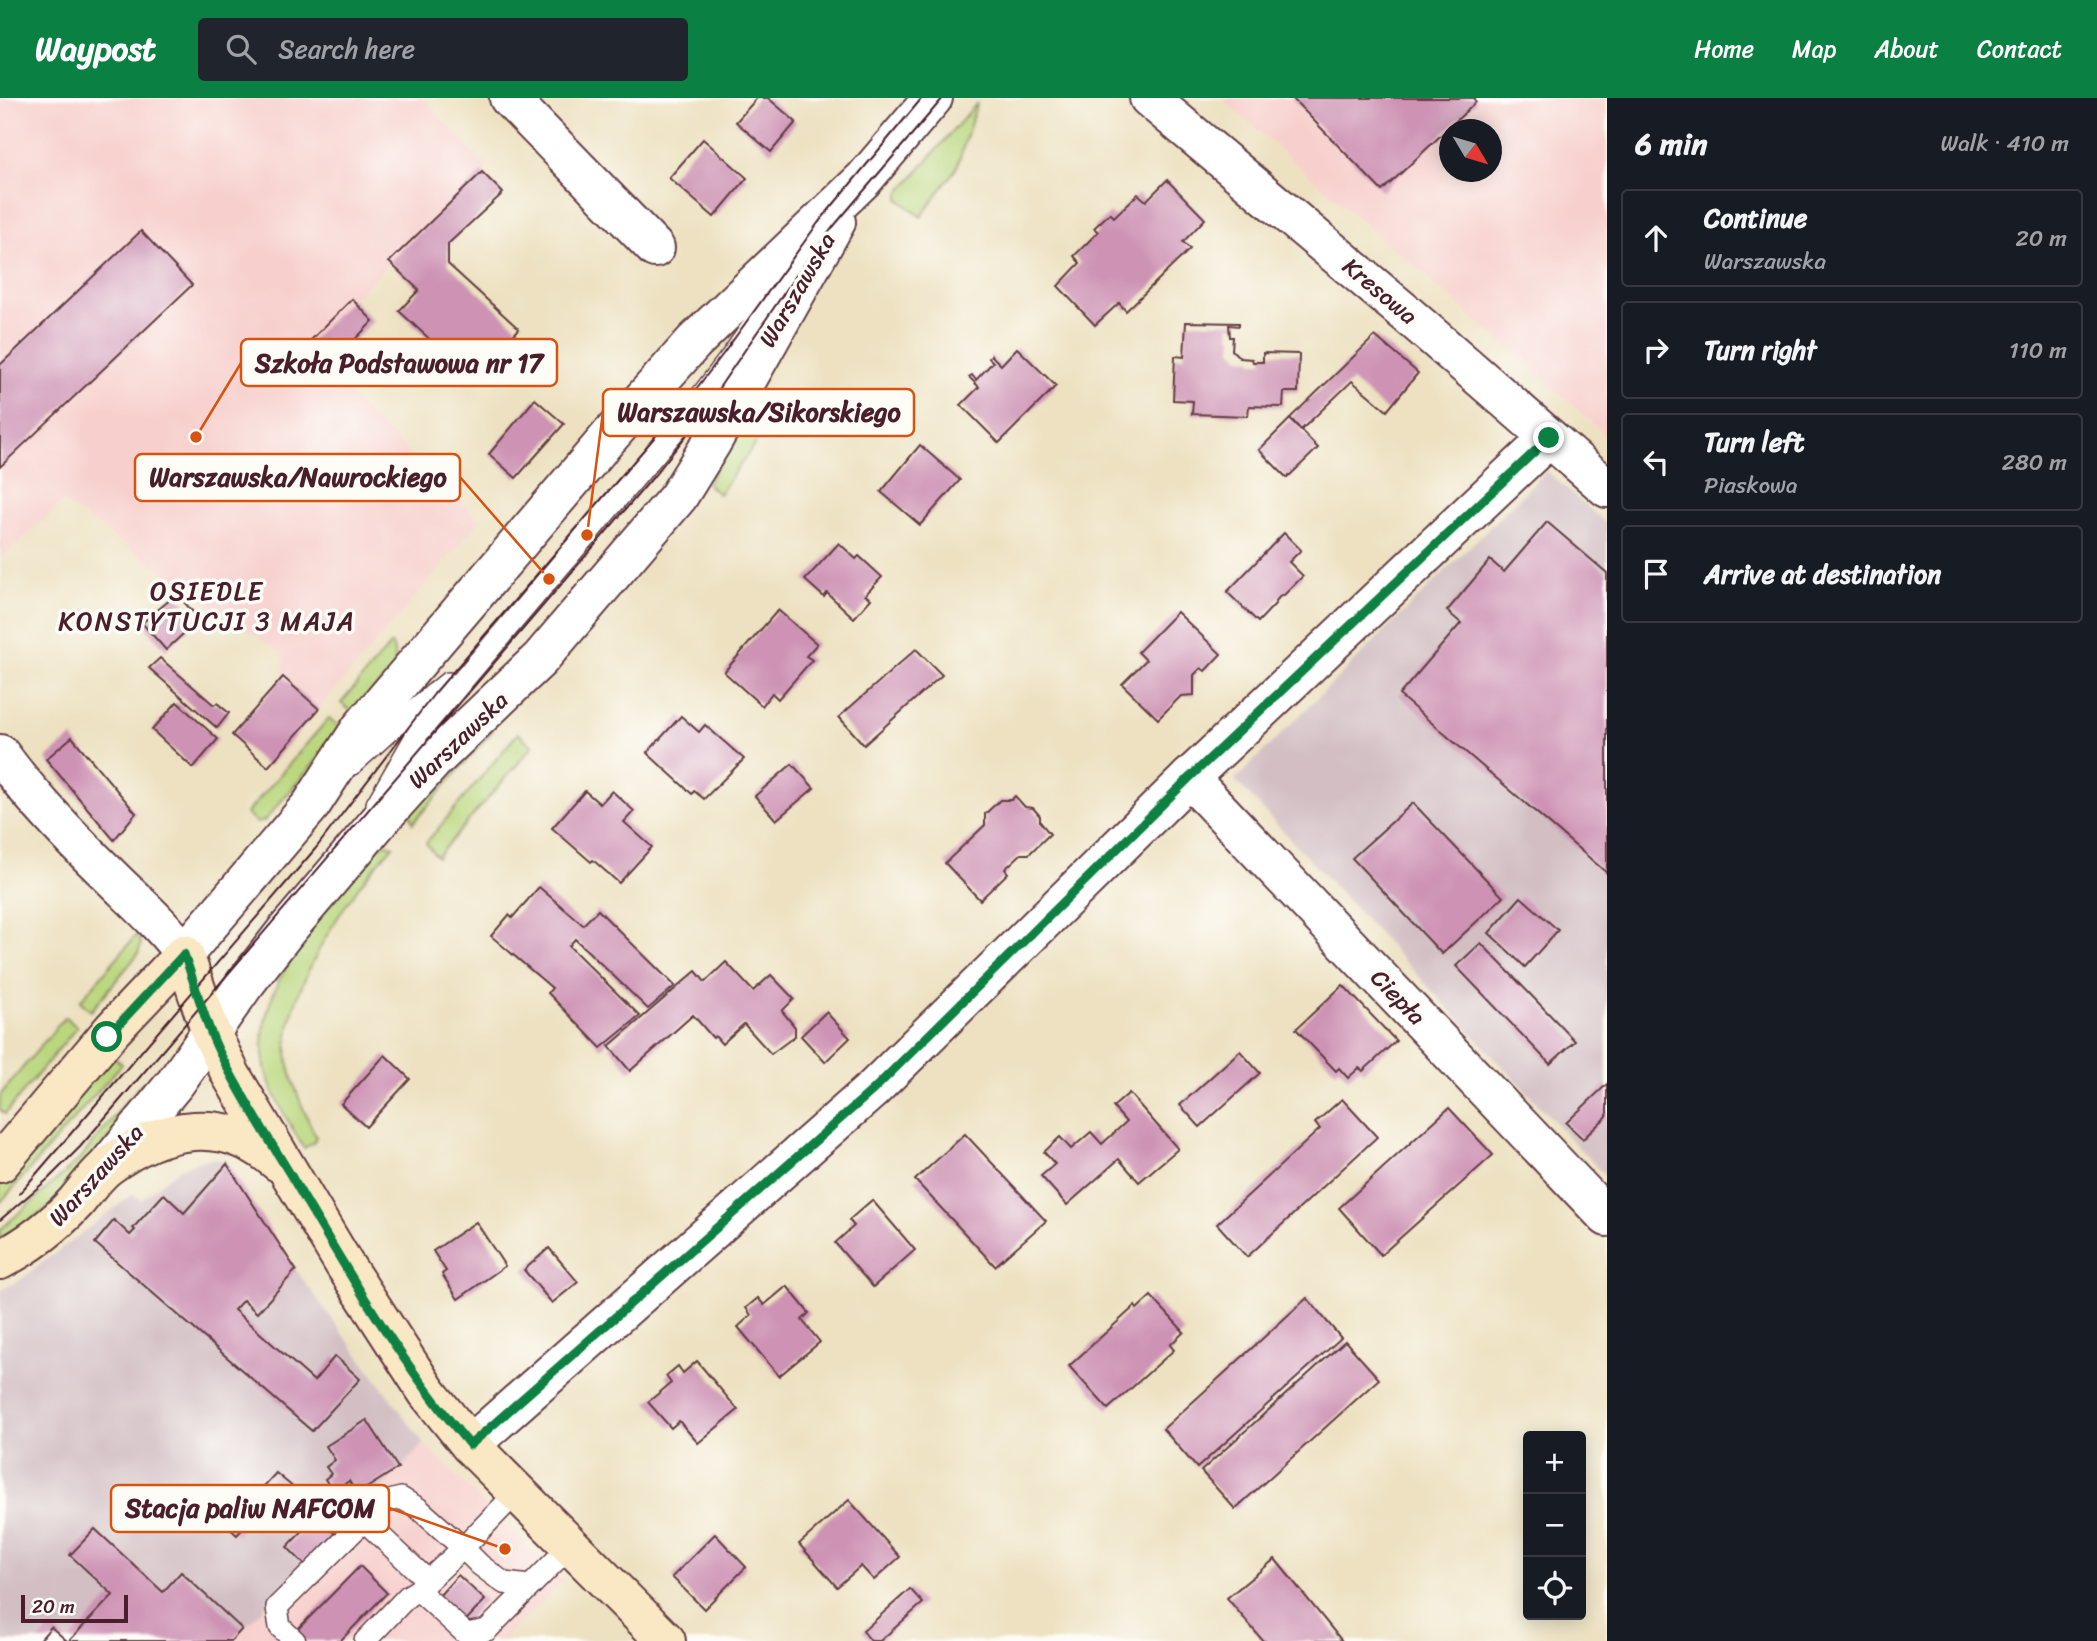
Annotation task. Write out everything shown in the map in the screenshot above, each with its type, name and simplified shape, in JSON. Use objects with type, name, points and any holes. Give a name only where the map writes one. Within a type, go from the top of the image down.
[{"type":"main road","points":[[184,954],[211,1032],[231,1075],[401,1354],[470,1445],[666,1641]]},
{"type":"main road","name":"Warszawska","points":[[0,1163],[107,1037],[184,954]]},
{"type":"main road","points":[[106,1167],[139,1147],[163,1137],[186,1130],[204,1129],[243,1138],[290,1173]]},
{"type":"main road","name":"Warszawska","points":[[0,1260],[44,1233],[106,1167]]},
{"type":"street","points":[[509,98],[655,248]]},
{"type":"street","name":"Warszawska","points":[[184,954],[311,805],[361,728],[609,438],[694,342],[864,179],[933,98]]},
{"type":"street","name":"Kresowa","points":[[1149,98],[1408,315],[1607,488]]},
{"type":"street","name":"Warszawska","points":[[106,1167],[169,1091],[286,931],[434,760],[540,659],[671,505],[712,442],[833,227],[864,179]]},
{"type":"street","points":[[470,1445],[873,1090],[1189,778],[1549,438]]},
{"type":"street","points":[[0,754],[53,819],[146,909],[184,954]]},
{"type":"street","name":"Ciepła","points":[[1189,778],[1607,1217]]},
{"type":"lane","points":[[341,867],[418,733],[676,429],[732,356],[791,270],[864,179]]},
{"type":"lane","points":[[311,805],[384,735],[475,660],[506,629]]},
{"type":"lane","points":[[365,1641],[408,1596],[463,1548],[516,1493]]},
{"type":"lane","points":[[295,1641],[280,1627],[277,1607],[382,1503],[401,1498],[418,1508],[480,1565],[504,1583],[530,1586]]},
{"type":"lane","points":[[369,1516],[372,1528],[466,1634],[487,1630],[569,1546]]},
{"type":"shaded area","points":[[0,98],[422,98],[488,168],[301,349],[480,521],[319,709],[283,677],[283,654],[63,502],[0,559]]},
{"type":"shaded area","points":[[1221,98],[1607,98],[1607,437],[1563,396]]},
{"type":"shaded area","points":[[1546,471],[1607,524],[1607,1178],[1235,780]]},
{"type":"shaded area","points":[[217,1159],[227,1164],[296,1270],[424,1444],[231,1641],[0,1641],[0,1291],[20,1280],[133,1194],[141,1200],[180,1168],[203,1160]]},
{"type":"shaded area","points":[[424,1444],[563,1581],[502,1641],[231,1641]]},
{"type":"green space","points":[[977,103],[957,167],[921,217],[899,199],[899,193]]},
{"type":"green space","points":[[752,402],[773,419],[719,494],[707,484]]},
{"type":"green space","points":[[391,644],[396,667],[352,712],[341,703]]},
{"type":"green space","points":[[329,718],[339,726],[340,733],[264,821],[257,823],[246,814]]},
{"type":"green space","points":[[494,729],[413,823],[410,814],[411,801]]},
{"type":"green space","points":[[518,733],[533,746],[437,857],[426,843]]},
{"type":"green space","points":[[381,844],[393,846],[359,886],[331,928],[308,973],[291,1019],[287,1040],[290,1070],[299,1099],[316,1137],[313,1143],[304,1148],[269,1081],[263,1049],[266,1016],[277,984],[295,953],[338,894]]},
{"type":"green space","points":[[138,933],[141,944],[138,954],[91,1011],[80,1001]]},
{"type":"green space","points":[[65,1017],[77,1027],[5,1114],[0,1110],[0,1095]]},
{"type":"green space","points":[[109,1053],[122,1064],[0,1203],[0,1183]]},
{"type":"green space","points":[[143,1082],[151,1090],[51,1206],[0,1239],[0,1230],[78,1161]]},
{"type":"building","points":[[757,98],[768,98],[796,122],[771,152],[736,122]]},
{"type":"building","points":[[1292,98],[1475,98],[1476,102],[1458,119],[1439,119],[1439,137],[1382,191]]},
{"type":"building","points":[[703,139],[747,178],[714,217],[669,178]]},
{"type":"building","points":[[482,172],[503,193],[448,244],[448,264],[519,329],[473,379],[399,311],[419,290],[389,262]]},
{"type":"building","points":[[1167,180],[1205,219],[1183,242],[1190,249],[1126,311],[1119,303],[1095,325],[1058,286],[1080,263],[1074,256],[1098,232],[1094,228],[1110,213],[1114,217],[1138,194],[1146,201]]},
{"type":"building","points":[[141,231],[192,285],[0,467],[0,365]]},
{"type":"building","points":[[352,299],[373,321],[323,372],[301,350]]},
{"type":"building","points":[[1186,322],[1239,323],[1239,326],[1229,325],[1230,337],[1233,337],[1232,350],[1240,358],[1252,359],[1253,362],[1263,362],[1263,353],[1299,354],[1298,392],[1284,392],[1283,407],[1249,406],[1248,416],[1192,414],[1193,401],[1173,400],[1175,356],[1184,357]]},
{"type":"building","points":[[1375,336],[1418,373],[1387,411],[1352,381],[1301,430],[1290,418]]},
{"type":"building","points":[[1017,348],[1056,386],[999,443],[961,405],[979,387],[969,377],[972,375],[976,380],[993,362],[989,358],[991,355],[1001,365]]},
{"type":"building","points":[[535,399],[564,424],[516,478],[489,454]]},
{"type":"building","points":[[1290,419],[1318,448],[1287,478],[1259,450]]},
{"type":"building","points":[[920,445],[960,480],[920,525],[881,492]]},
{"type":"building","points":[[1547,522],[1607,573],[1607,873],[1399,695],[1461,623],[1447,611],[1490,560],[1504,572]]},
{"type":"building","points":[[1284,533],[1301,550],[1289,562],[1303,576],[1281,595],[1258,622],[1227,592]]},
{"type":"building","points":[[839,543],[856,559],[859,556],[882,577],[865,595],[871,599],[854,618],[827,593],[824,597],[805,580]]},
{"type":"building","points":[[177,594],[199,619],[166,650],[142,623]]},
{"type":"building","points":[[778,610],[817,644],[806,656],[812,660],[778,699],[772,693],[762,706],[724,672]]},
{"type":"building","points":[[1177,612],[1221,654],[1205,671],[1201,668],[1194,675],[1194,695],[1181,696],[1158,719],[1122,684],[1146,660],[1138,652]]},
{"type":"building","points":[[916,649],[942,675],[864,745],[839,717]]},
{"type":"building","points":[[160,658],[214,705],[217,703],[229,713],[217,728],[149,668]]},
{"type":"building","points":[[283,677],[319,709],[268,767],[232,735]]},
{"type":"building","points":[[177,702],[218,739],[193,768],[152,730]]},
{"type":"building","points":[[681,716],[699,732],[705,725],[744,759],[704,799],[694,791],[692,794],[647,753]]},
{"type":"building","points":[[72,737],[136,813],[114,840],[46,759]]},
{"type":"building","points":[[792,764],[814,788],[776,820],[755,796]]},
{"type":"building","points":[[585,791],[600,804],[612,791],[634,811],[624,822],[652,847],[619,883],[552,828]]},
{"type":"building","points":[[1015,796],[1025,807],[1033,808],[1050,834],[1029,854],[1021,854],[1005,869],[1008,873],[980,900],[945,863],[985,825],[985,814],[1000,800],[1011,800]]},
{"type":"building","points":[[1413,803],[1503,897],[1442,954],[1352,858]]},
{"type":"building","points":[[539,887],[583,925],[598,910],[675,986],[648,1009],[575,939],[569,946],[640,1016],[601,1048],[548,993],[552,988],[491,936],[509,915],[512,918]]},
{"type":"building","points":[[1521,897],[1558,930],[1525,967],[1489,933]]},
{"type":"building","points":[[1481,943],[1575,1041],[1550,1064],[1456,966]]},
{"type":"building","points":[[726,962],[753,991],[771,975],[794,999],[782,1011],[795,1027],[795,1036],[771,1054],[744,1024],[722,1044],[715,1036],[713,1038],[693,1015],[630,1071],[609,1046],[696,971],[705,982]]},
{"type":"building","points":[[1343,985],[1396,1041],[1363,1071],[1359,1068],[1348,1078],[1339,1068],[1336,1071],[1296,1029]]},
{"type":"building","points":[[826,1012],[850,1038],[825,1062],[801,1036]]},
{"type":"building","points":[[1240,1051],[1260,1073],[1200,1127],[1180,1105]]},
{"type":"building","points":[[385,1055],[410,1079],[366,1127],[341,1104]]},
{"type":"building","points":[[1607,1084],[1607,1116],[1583,1139],[1566,1123]]},
{"type":"building","points":[[1129,1093],[1178,1149],[1139,1182],[1119,1159],[1067,1205],[1041,1176],[1055,1164],[1044,1152],[1060,1137],[1071,1149],[1091,1132],[1102,1144],[1126,1122],[1113,1107]]},
{"type":"building","points":[[1342,1099],[1377,1137],[1247,1257],[1217,1224],[1320,1129],[1315,1123]]},
{"type":"building","points":[[1449,1108],[1493,1155],[1381,1255],[1339,1208]]},
{"type":"building","points":[[965,1134],[1046,1221],[995,1266],[915,1180]]},
{"type":"building","points":[[227,1164],[296,1270],[257,1313],[243,1300],[234,1310],[314,1381],[335,1356],[360,1379],[312,1431],[95,1243],[114,1220],[130,1235],[135,1230],[133,1228],[164,1194],[184,1213]]},
{"type":"building","points":[[872,1200],[915,1250],[873,1287],[835,1243],[854,1226],[849,1220]]},
{"type":"building","points":[[476,1222],[505,1266],[458,1299],[442,1274],[446,1271],[433,1251]]},
{"type":"building","points":[[549,1248],[578,1282],[552,1303],[524,1270]]},
{"type":"building","points":[[787,1286],[809,1313],[802,1320],[820,1342],[779,1376],[738,1327],[751,1315],[746,1308],[758,1298],[764,1305]]},
{"type":"building","points":[[1151,1296],[1184,1332],[1170,1345],[1174,1350],[1108,1409],[1069,1366],[1135,1306],[1137,1309]]},
{"type":"building","points":[[1307,1298],[1341,1338],[1197,1468],[1163,1429]]},
{"type":"building","points":[[1345,1341],[1379,1379],[1235,1509],[1201,1471]]},
{"type":"building","points":[[697,1361],[738,1410],[698,1443],[679,1421],[671,1428],[648,1402],[671,1383],[666,1376],[678,1366],[683,1373]]},
{"type":"building","points":[[367,1420],[398,1468],[357,1494],[349,1481],[333,1492],[325,1479],[331,1474],[326,1467],[335,1460],[326,1446]]},
{"type":"building","points":[[276,1473],[294,1488],[257,1528],[250,1521],[237,1535],[227,1526]]},
{"type":"building","points":[[849,1500],[900,1557],[874,1580],[861,1566],[837,1587],[799,1544]]},
{"type":"building","points":[[317,1516],[335,1534],[305,1565],[287,1547]]},
{"type":"building","points":[[95,1529],[163,1592],[181,1572],[242,1629],[231,1641],[69,1641],[113,1595],[70,1555]]},
{"type":"building","points":[[715,1534],[746,1567],[704,1609],[672,1577]]},
{"type":"building","points":[[1275,1559],[1342,1641],[1263,1641],[1227,1598]]},
{"type":"building","points":[[360,1566],[387,1593],[340,1641],[286,1641]]},
{"type":"building","points":[[458,1575],[485,1600],[456,1631],[429,1607]]},
{"type":"building","points":[[910,1589],[923,1603],[880,1641],[871,1641],[863,1631]]},
{"type":"building","points":[[51,1627],[67,1641],[39,1641]]},
{"type":"tram line","points":[[19,1194],[316,848],[434,694],[696,389],[818,223],[922,98]]},
{"type":"tram line","points":[[0,1220],[80,1147],[654,476],[686,436],[797,274],[833,227],[943,98]]},
{"type":"place","name":"Szkoła Podstawowa nr 17","points":[[196,437]]},
{"type":"place","name":"Warszawska/Sikorskiego","points":[[587,535]]},
{"type":"place","name":"Warszawska/Nawrockiego","points":[[549,579]]},
{"type":"place","name":"Stacja paliw NAFCOM","points":[[505,1549]]},
{"type":"district","name":"OSIEDLE KONSTYTUCJI 3 MAJA","points":[[207,606]]},
{"type":"route","points":[[107,1037],[184,954],[211,1032],[231,1075],[401,1354],[447,1419],[470,1445],[873,1090],[1189,778],[1549,438]]}]
